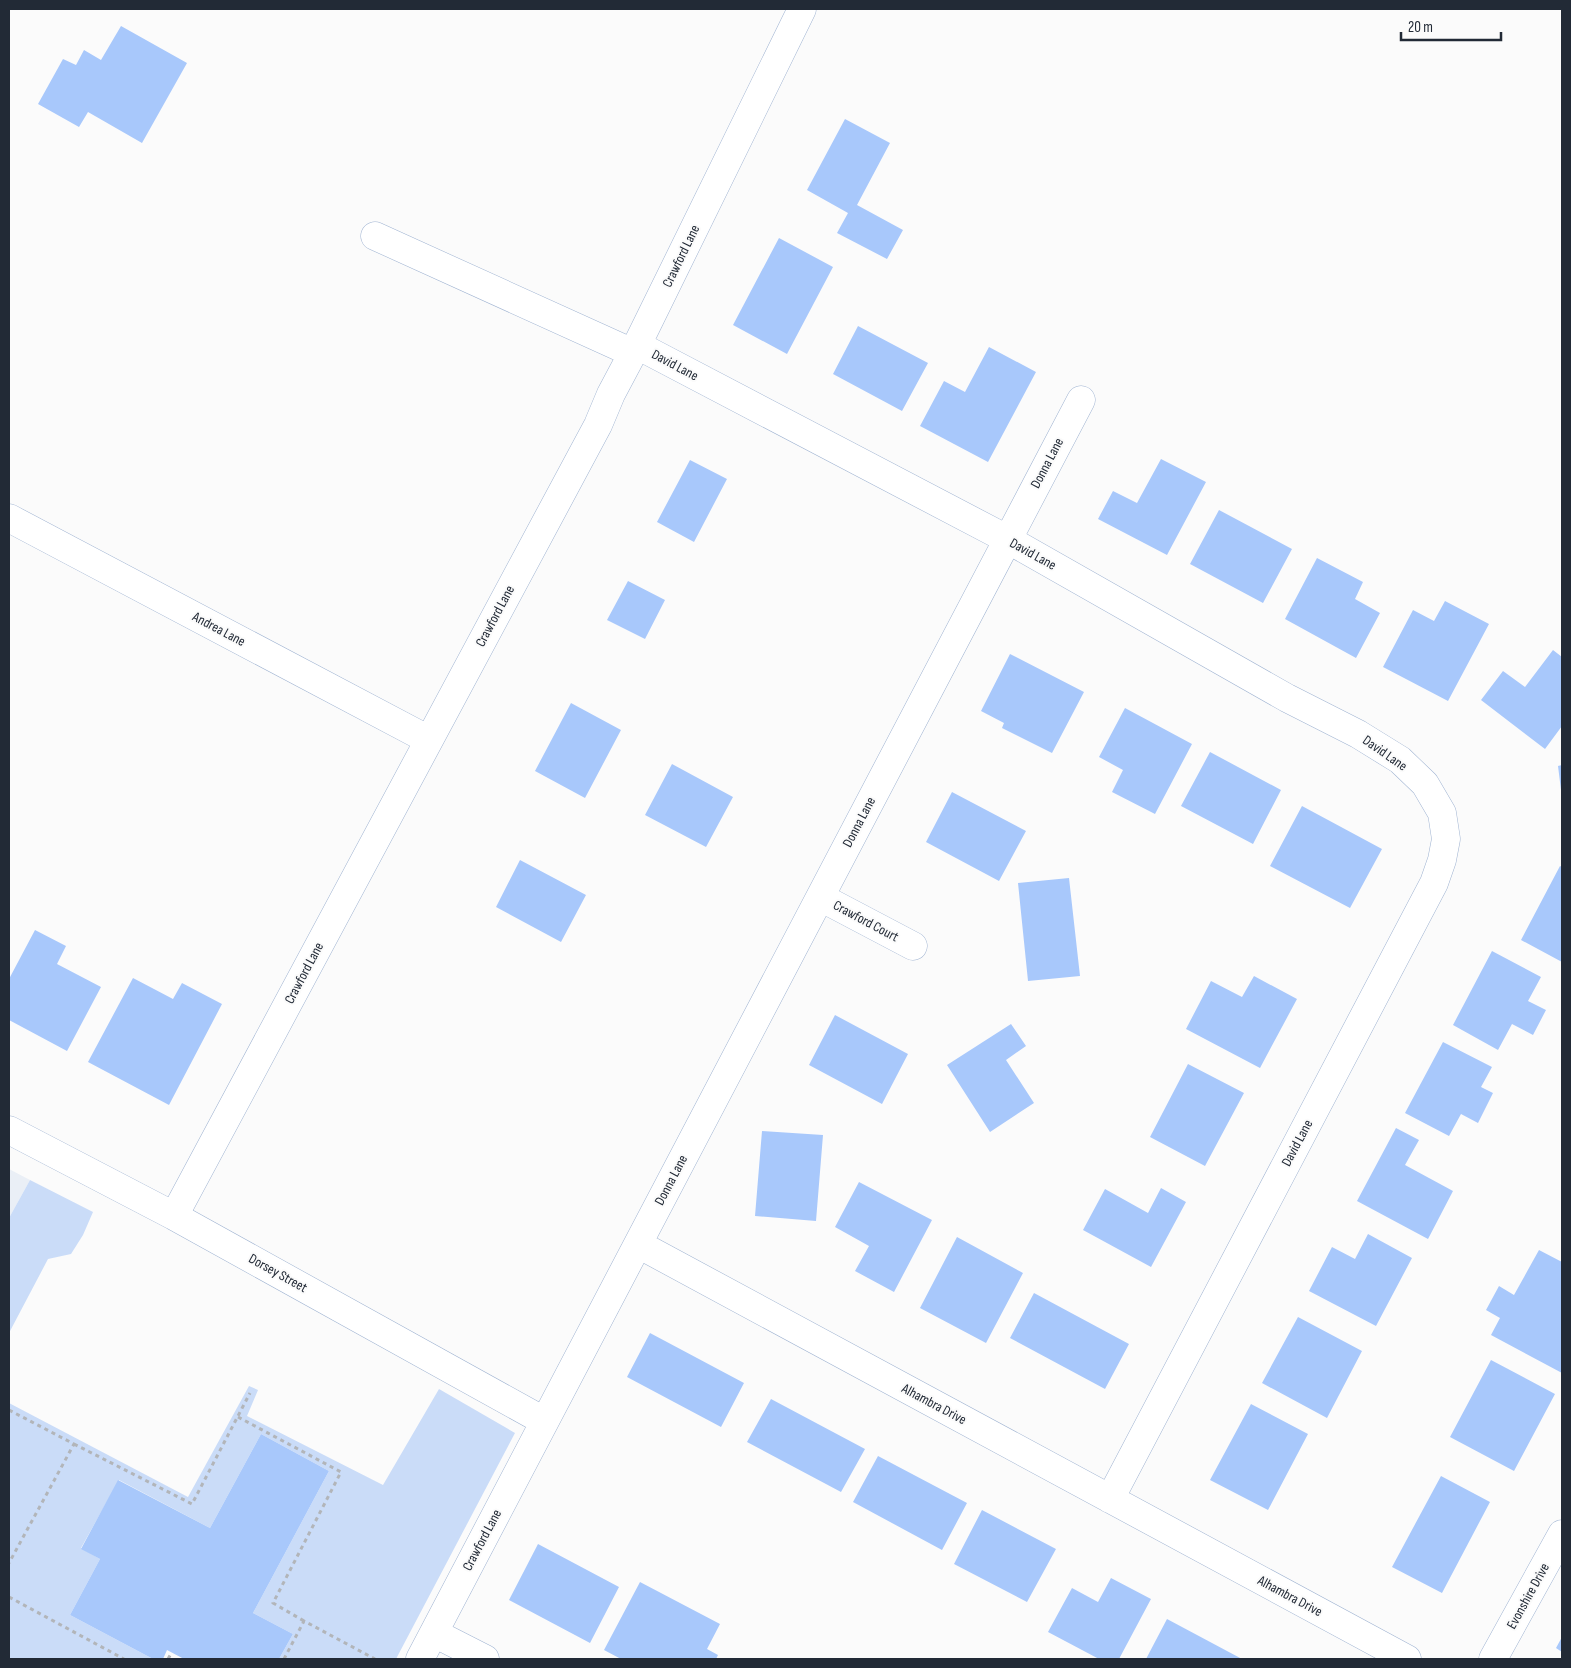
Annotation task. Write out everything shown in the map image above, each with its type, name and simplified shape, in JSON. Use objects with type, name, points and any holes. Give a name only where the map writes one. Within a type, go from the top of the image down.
[{"type":"street","name":"Crawford Lane","points":[[174,1216],[598,425],[611,394],[635,349],[802,9]]},
{"type":"street","name":"David Lane","points":[[375,236],[635,349],[1007,539],[1287,698],[1358,734],[1400,760],[1425,784],[1442,813],[1446,839],[1442,860],[1434,884],[1110,1499]]},
{"type":"street","name":"Donna Lane","points":[[638,1244],[1081,400]]},
{"type":"street","name":"Andrea Lane","points":[[9,518],[429,740]]},
{"type":"street","name":"Crawford Court","points":[[820,896],[913,946]]},
{"type":"street","name":"Dorsey Street","points":[[9,1130],[174,1216],[544,1421]]},
{"type":"street","name":"Alhambra Drive","points":[[638,1244],[1407,1659]]},
{"type":"street","points":[[544,1421],[638,1244]]},
{"type":"street","name":"Crawford Lane","points":[[420,1659],[544,1421]]},
{"type":"street","name":"Evonshire Drive","points":[[1493,1659],[1562,1534]]},
{"type":"street","points":[[434,1632],[485,1659]]},
{"type":"path","points":[[9,1410],[192,1504],[250,1393]]},
{"type":"path","points":[[238,1417],[341,1472],[273,1603],[375,1659]]},
{"type":"path","points":[[9,1563],[74,1444]]},
{"type":"path","points":[[9,1597],[124,1659]]},
{"type":"path","points":[[284,1659],[304,1621]]},
{"type":"path","points":[[168,1659],[172,1652]]},
{"type":"shaded area","points":[[9,1169],[30,1180],[9,1218]]},
{"type":"shaded area","points":[[30,1180],[93,1212],[83,1235],[71,1254],[48,1259],[9,1333],[9,1218]]},
{"type":"shaded area","points":[[249,1386],[258,1390],[247,1416],[383,1485],[439,1389],[515,1433],[396,1659],[279,1659],[293,1634],[253,1613],[329,1471],[261,1434],[210,1528],[119,1480],[81,1548],[100,1559],[70,1615],[153,1659],[9,1659],[9,1403],[188,1497]]},
{"type":"building","points":[[121,26],[187,63],[142,143],[88,112],[79,127],[38,104],[63,59],[76,65],[84,50],[101,60]]},
{"type":"building","points":[[845,119],[890,143],[857,205],[903,230],[887,259],[837,233],[848,213],[807,190]]},
{"type":"building","points":[[779,238],[833,267],[787,354],[733,325]]},
{"type":"building","points":[[858,326],[928,363],[902,411],[833,374]]},
{"type":"building","points":[[989,347],[1036,372],[988,462],[920,426],[944,381],[965,392]]},
{"type":"building","points":[[1161,459],[1206,482],[1167,555],[1098,519],[1113,491],[1137,503]]},
{"type":"building","points":[[690,460],[727,479],[694,542],[657,522]]},
{"type":"building","points":[[1219,510],[1292,549],[1263,603],[1190,564]]},
{"type":"building","points":[[1317,558],[1363,582],[1355,599],[1380,613],[1356,658],[1285,619]]},
{"type":"building","points":[[628,581],[665,600],[645,639],[607,620]]},
{"type":"building","points":[[1445,601],[1489,624],[1448,701],[1383,667],[1413,610],[1434,621]]},
{"type":"building","points":[[1553,650],[1562,657],[1562,726],[1545,749],[1481,700],[1503,671],[1525,687]]},
{"type":"building","points":[[1010,654],[1084,692],[1052,753],[1002,728],[1004,723],[981,711]]},
{"type":"building","points":[[571,703],[621,730],[585,798],[535,771]]},
{"type":"building","points":[[1125,708],[1192,744],[1155,814],[1112,792],[1123,770],[1099,757]]},
{"type":"building","points":[[1210,752],[1281,790],[1253,844],[1181,806]]},
{"type":"building","points":[[672,764],[733,797],[706,847],[645,815]]},
{"type":"building","points":[[1562,765],[1562,790],[1561,790],[1558,766]]},
{"type":"building","points":[[952,792],[1026,831],[999,881],[926,842]]},
{"type":"building","points":[[1302,806],[1382,849],[1350,908],[1270,866]]},
{"type":"building","points":[[520,860],[586,895],[561,942],[496,907]]},
{"type":"building","points":[[1560,866],[1562,867],[1562,962],[1521,940]]},
{"type":"building","points":[[1069,878],[1080,976],[1028,981],[1018,883]]},
{"type":"building","points":[[35,930],[66,946],[57,964],[101,987],[67,1051],[9,1020],[9,979]]},
{"type":"building","points":[[1492,951],[1541,977],[1528,1001],[1546,1010],[1533,1035],[1512,1024],[1498,1050],[1453,1025]]},
{"type":"building","points":[[1254,976],[1297,999],[1260,1068],[1186,1029],[1211,981],[1242,997]]},
{"type":"building","points":[[133,978],[173,999],[182,983],[222,1004],[169,1105],[88,1062]]},
{"type":"building","points":[[835,1015],[908,1054],[882,1104],[809,1065]]},
{"type":"building","points":[[1011,1024],[1026,1046],[1006,1060],[1034,1103],[990,1132],[947,1065]]},
{"type":"building","points":[[1443,1042],[1492,1067],[1481,1087],[1493,1093],[1478,1123],[1461,1114],[1449,1136],[1405,1113]]},
{"type":"building","points":[[1188,1064],[1244,1093],[1205,1166],[1150,1137]]},
{"type":"building","points":[[1396,1128],[1419,1140],[1405,1165],[1453,1191],[1428,1239],[1357,1201]]},
{"type":"building","points":[[762,1131],[823,1135],[816,1221],[755,1216]]},
{"type":"building","points":[[859,1182],[932,1220],[894,1292],[855,1271],[869,1246],[835,1227]]},
{"type":"building","points":[[1161,1188],[1186,1202],[1151,1267],[1083,1230],[1105,1189],[1148,1213]]},
{"type":"building","points":[[1368,1234],[1412,1258],[1376,1326],[1309,1291],[1332,1247],[1355,1259]]},
{"type":"building","points":[[957,1237],[1023,1273],[986,1343],[920,1308]]},
{"type":"building","points":[[1539,1250],[1562,1262],[1562,1373],[1491,1335],[1500,1318],[1486,1310],[1499,1286],[1514,1295]]},
{"type":"building","points":[[1034,1293],[1129,1344],[1105,1389],[1010,1338]]},
{"type":"building","points":[[1298,1317],[1362,1351],[1327,1418],[1262,1383]]},
{"type":"building","points":[[650,1333],[744,1383],[721,1427],[627,1377]]},
{"type":"building","points":[[1491,1360],[1555,1394],[1514,1471],[1450,1437]]},
{"type":"building","points":[[771,1399],[865,1449],[841,1492],[747,1442]]},
{"type":"building","points":[[1251,1404],[1308,1434],[1268,1510],[1210,1480]]},
{"type":"building","points":[[261,1434],[329,1471],[253,1613],[293,1634],[279,1659],[184,1659],[167,1650],[163,1659],[153,1659],[70,1615],[100,1559],[81,1549],[118,1480],[210,1528]]},
{"type":"building","points":[[878,1456],[967,1503],[942,1550],[853,1502]]},
{"type":"building","points":[[1441,1476],[1490,1502],[1442,1593],[1392,1567]]},
{"type":"building","points":[[982,1510],[1056,1549],[1027,1602],[954,1564]]},
{"type":"building","points":[[538,1544],[619,1587],[590,1643],[509,1600]]},
{"type":"building","points":[[1111,1578],[1151,1599],[1119,1659],[1099,1659],[1048,1632],[1072,1588],[1098,1602]]},
{"type":"building","points":[[640,1582],[720,1624],[707,1649],[718,1655],[716,1659],[621,1659],[604,1650]]},
{"type":"building","points":[[1167,1619],[1242,1659],[1146,1659]]},
{"type":"building","points":[[1562,1637],[1562,1652],[1556,1648]]}]
